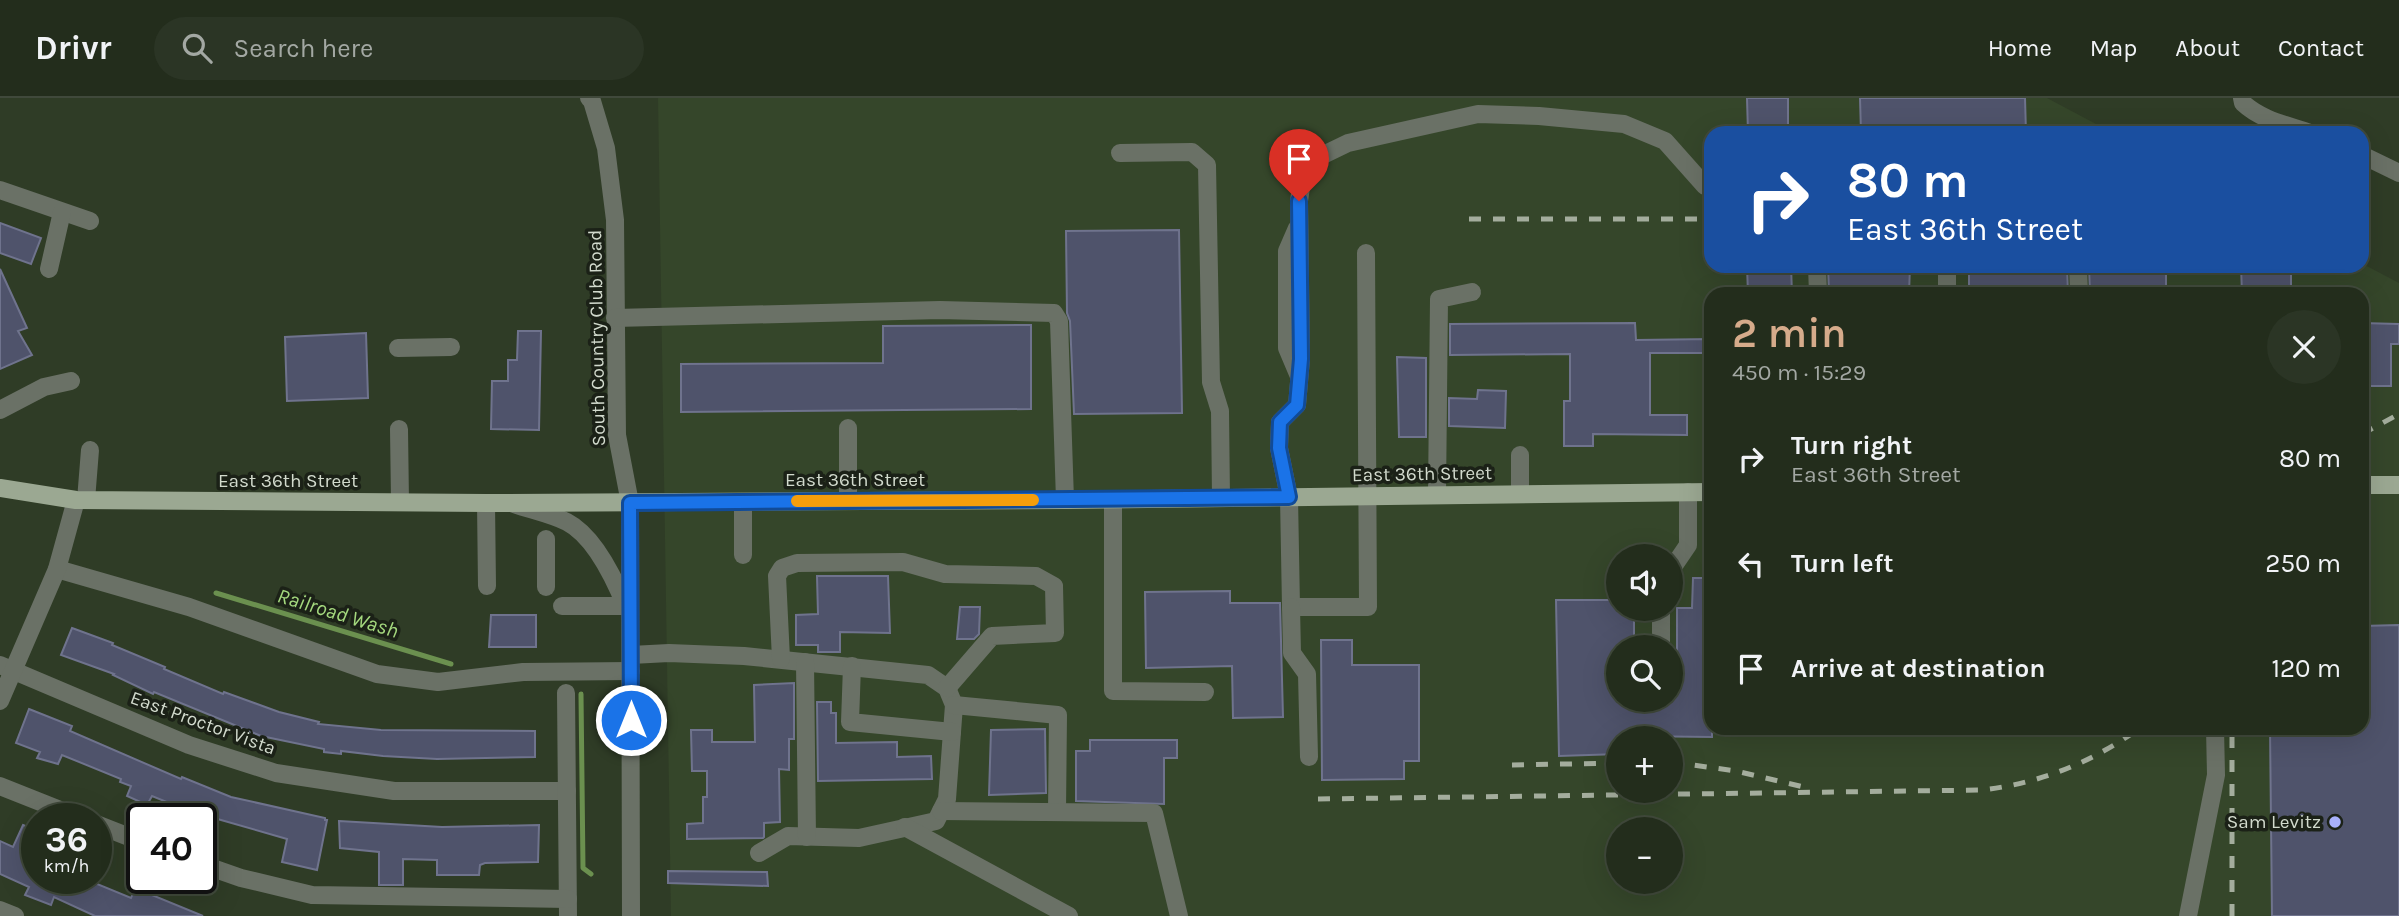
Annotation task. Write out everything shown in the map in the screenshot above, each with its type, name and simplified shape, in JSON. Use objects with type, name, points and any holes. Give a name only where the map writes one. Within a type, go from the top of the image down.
[{"type":"main road","points":[[2369,485],[2399,485]]},
{"type":"main road","name":"East 36th Street","points":[[0,488],[81,500],[486,503],[1704,492]]},
{"type":"street","name":"South Country Club Road","points":[[589,98],[606,148],[615,220],[617,435],[630,503],[628,612],[631,663],[631,916]]},
{"type":"street","points":[[2242,98],[2243,103],[2251,110],[2289,126]]},
{"type":"street","points":[[1309,757],[1307,674],[1292,653],[1289,497],[1279,448],[1280,422],[1297,405],[1301,359],[1302,180],[1319,157],[1348,143],[1478,114],[1539,116],[1624,124],[1665,141],[1704,185]]},
{"type":"street","points":[[1120,153],[1192,152],[1207,164],[1210,382],[1220,411],[1221,498]]},
{"type":"street","points":[[2369,158],[2399,173]]},
{"type":"street","points":[[0,190],[90,221]]},
{"type":"street","points":[[49,269],[62,212]]},
{"type":"street","points":[[1291,607],[1368,607],[1366,253]]},
{"type":"street","points":[[1437,495],[1439,299],[1472,292]]},
{"type":"street","points":[[615,318],[940,310],[1054,313],[1059,321],[1065,499]]},
{"type":"street","points":[[398,348],[451,347]]},
{"type":"street","points":[[0,410],[44,387],[71,381]]},
{"type":"street","points":[[848,428],[848,501]]},
{"type":"street","points":[[399,429],[400,502]]},
{"type":"street","points":[[0,701],[7,667],[57,569],[81,500],[90,450]]},
{"type":"street","points":[[1520,455],[1520,494]]},
{"type":"street","points":[[1683,552],[1688,545],[1688,492]]},
{"type":"street","points":[[1114,499],[1113,691],[1205,692]]},
{"type":"street","points":[[743,502],[743,555]]},
{"type":"street","points":[[486,503],[487,586]]},
{"type":"street","points":[[512,503],[569,523],[594,547],[616,582],[628,612],[562,606]]},
{"type":"street","points":[[546,587],[547,539]]},
{"type":"street","points":[[759,853],[788,836],[859,838],[936,821],[947,799],[952,732],[950,696],[992,636],[1055,633],[1054,586],[1036,576],[945,574],[903,562],[797,564],[782,568],[777,576],[781,659]]},
{"type":"street","points":[[57,569],[189,607],[377,674],[438,682],[631,663],[669,653],[781,659],[928,675],[950,696],[1058,715],[1057,812]]},
{"type":"street","points":[[806,662],[807,836]]},
{"type":"street","points":[[852,666],[850,722],[952,732]]},
{"type":"street","name":"East Proctor Vista","points":[[7,667],[189,745],[276,773],[394,791],[567,791]]},
{"type":"street","points":[[217,870],[312,895],[568,908],[566,692]]},
{"type":"street","points":[[2188,916],[2216,775],[2215,735]]},
{"type":"street","points":[[0,786],[43,803]]},
{"type":"street","points":[[941,811],[1154,813],[1179,916]]},
{"type":"street","points":[[905,827],[1069,916]]},
{"type":"street","points":[[0,910],[15,916]]},
{"type":"shaded area","points":[[658,98],[2047,98],[2100,126],[1704,126],[1704,273],[2369,273],[2369,267],[2399,283],[2399,916],[671,916]]},
{"type":"building","points":[[1747,98],[1788,98],[1788,126],[1748,126]]},
{"type":"building","points":[[1860,98],[2025,98],[2026,126],[1861,126]]},
{"type":"building","points":[[0,223],[41,238],[31,264],[0,253]]},
{"type":"building","points":[[1179,230],[1182,413],[1074,414],[1070,321],[1067,313],[1066,231]]},
{"type":"building","points":[[0,269],[27,328],[18,331],[32,355],[0,369]]},
{"type":"building","points":[[1747,273],[1791,273],[1792,287],[1748,287]]},
{"type":"building","points":[[1828,273],[1910,273],[1909,287],[1829,287]]},
{"type":"building","points":[[1969,273],[2067,273],[2068,287],[1969,287]]},
{"type":"building","points":[[2089,273],[2166,273],[2166,287],[2090,287]]},
{"type":"building","points":[[2241,273],[2291,273],[2291,287],[2242,287]]},
{"type":"building","points":[[1635,323],[1636,340],[1704,339],[1704,353],[1650,353],[1650,415],[1687,415],[1687,435],[1593,434],[1593,446],[1564,446],[1564,401],[1570,401],[1570,354],[1450,355],[1450,324]]},
{"type":"building","points":[[2369,323],[2399,324],[2399,344],[2391,344],[2391,386],[2369,386]]},
{"type":"building","points":[[1031,325],[1031,409],[681,412],[681,364],[883,363],[883,326]]},
{"type":"building","points":[[518,331],[541,331],[539,430],[491,429],[492,381],[508,381],[508,360],[517,360]]},
{"type":"building","points":[[366,333],[368,398],[287,401],[285,337]]},
{"type":"building","points":[[1397,357],[1426,358],[1426,437],[1399,437]]},
{"type":"building","points":[[1478,390],[1506,391],[1505,428],[1449,426],[1449,398],[1477,399]]},
{"type":"building","points":[[817,576],[888,576],[890,633],[840,632],[840,652],[818,652],[818,645],[796,645],[796,615],[818,614]]},
{"type":"building","points":[[1693,578],[1704,578],[1704,735],[1712,737],[1683,737],[1683,726],[1606,726],[1606,754],[1559,756],[1556,600],[1606,600],[1606,621],[1634,621],[1634,635],[1606,635],[1606,712],[1683,712],[1683,635],[1677,635],[1677,621],[1683,621],[1683,608],[1692,608]]},
{"type":"building","points":[[1230,591],[1230,603],[1280,603],[1283,717],[1233,718],[1232,666],[1146,668],[1145,592]]},
{"type":"building","points":[[960,607],[980,607],[979,634],[974,639],[957,639]]},
{"type":"building","points":[[491,615],[536,615],[536,647],[489,647]]},
{"type":"building","name":"Sam Levitz","points":[[2399,625],[2399,916],[2272,916],[2270,735],[2369,735],[2369,626]]},
{"type":"building","points":[[72,628],[113,643],[112,645],[223,694],[224,692],[279,712],[319,722],[318,724],[381,730],[535,731],[535,757],[437,759],[341,751],[341,754],[261,736],[154,692],[153,694],[114,674],[61,655]]},
{"type":"building","points":[[1321,640],[1352,640],[1352,665],[1419,665],[1419,761],[1404,761],[1404,779],[1322,780]]},
{"type":"building","points":[[794,683],[794,739],[789,739],[789,770],[779,769],[780,822],[764,823],[763,838],[687,839],[687,824],[703,823],[703,797],[707,797],[707,771],[692,771],[691,730],[712,730],[712,742],[755,742],[754,685]]},
{"type":"building","points":[[817,702],[831,702],[831,713],[836,713],[836,743],[897,742],[897,757],[931,756],[932,779],[818,781]]},
{"type":"building","points":[[29,709],[72,726],[70,731],[181,779],[182,777],[231,797],[325,818],[327,820],[317,870],[282,862],[287,839],[217,819],[217,803],[169,803],[152,796],[148,803],[143,803],[127,796],[131,786],[120,782],[121,779],[62,755],[58,764],[37,758],[40,752],[16,743]]},
{"type":"building","points":[[1045,729],[1046,793],[989,795],[991,730]]},
{"type":"building","points":[[1090,740],[1177,740],[1177,758],[1164,758],[1164,804],[1076,801],[1076,751],[1090,751]]},
{"type":"building","points":[[339,821],[442,827],[539,825],[538,862],[485,863],[480,865],[479,875],[437,875],[437,860],[403,859],[403,885],[379,885],[379,852],[340,848]]},
{"type":"building","points":[[21,829],[21,883],[0,874],[0,841],[13,847]]},
{"type":"building","points":[[668,871],[767,872],[768,886],[668,883]]},
{"type":"building","points":[[112,890],[131,898],[133,894],[150,894],[203,916],[95,916],[54,897],[51,905],[25,895],[112,894]]},
{"type":"waterway","name":"Railroad Wash","points":[[216,593],[451,664]]},
{"type":"waterway","points":[[581,694],[583,868],[591,874]]},
{"type":"railway","points":[[1469,219],[1704,219]]},
{"type":"railway","points":[[2369,430],[2399,414]]},
{"type":"railway","points":[[1318,799],[1982,790],[2025,782],[2066,769],[2130,735]]},
{"type":"railway","points":[[2232,735],[2232,916]]},
{"type":"railway","points":[[1512,765],[1606,763]]},
{"type":"railway","points":[[1683,764],[1736,771],[1804,787]]},
{"type":"slow traffic","points":[[797,501],[1033,500]]},
{"type":"place","name":"Sam Levitz","points":[[2335,822]]},
{"type":"route","points":[[631,720],[630,503],[1289,497],[1279,448],[1280,422],[1297,405],[1301,359],[1299,201]]}]
